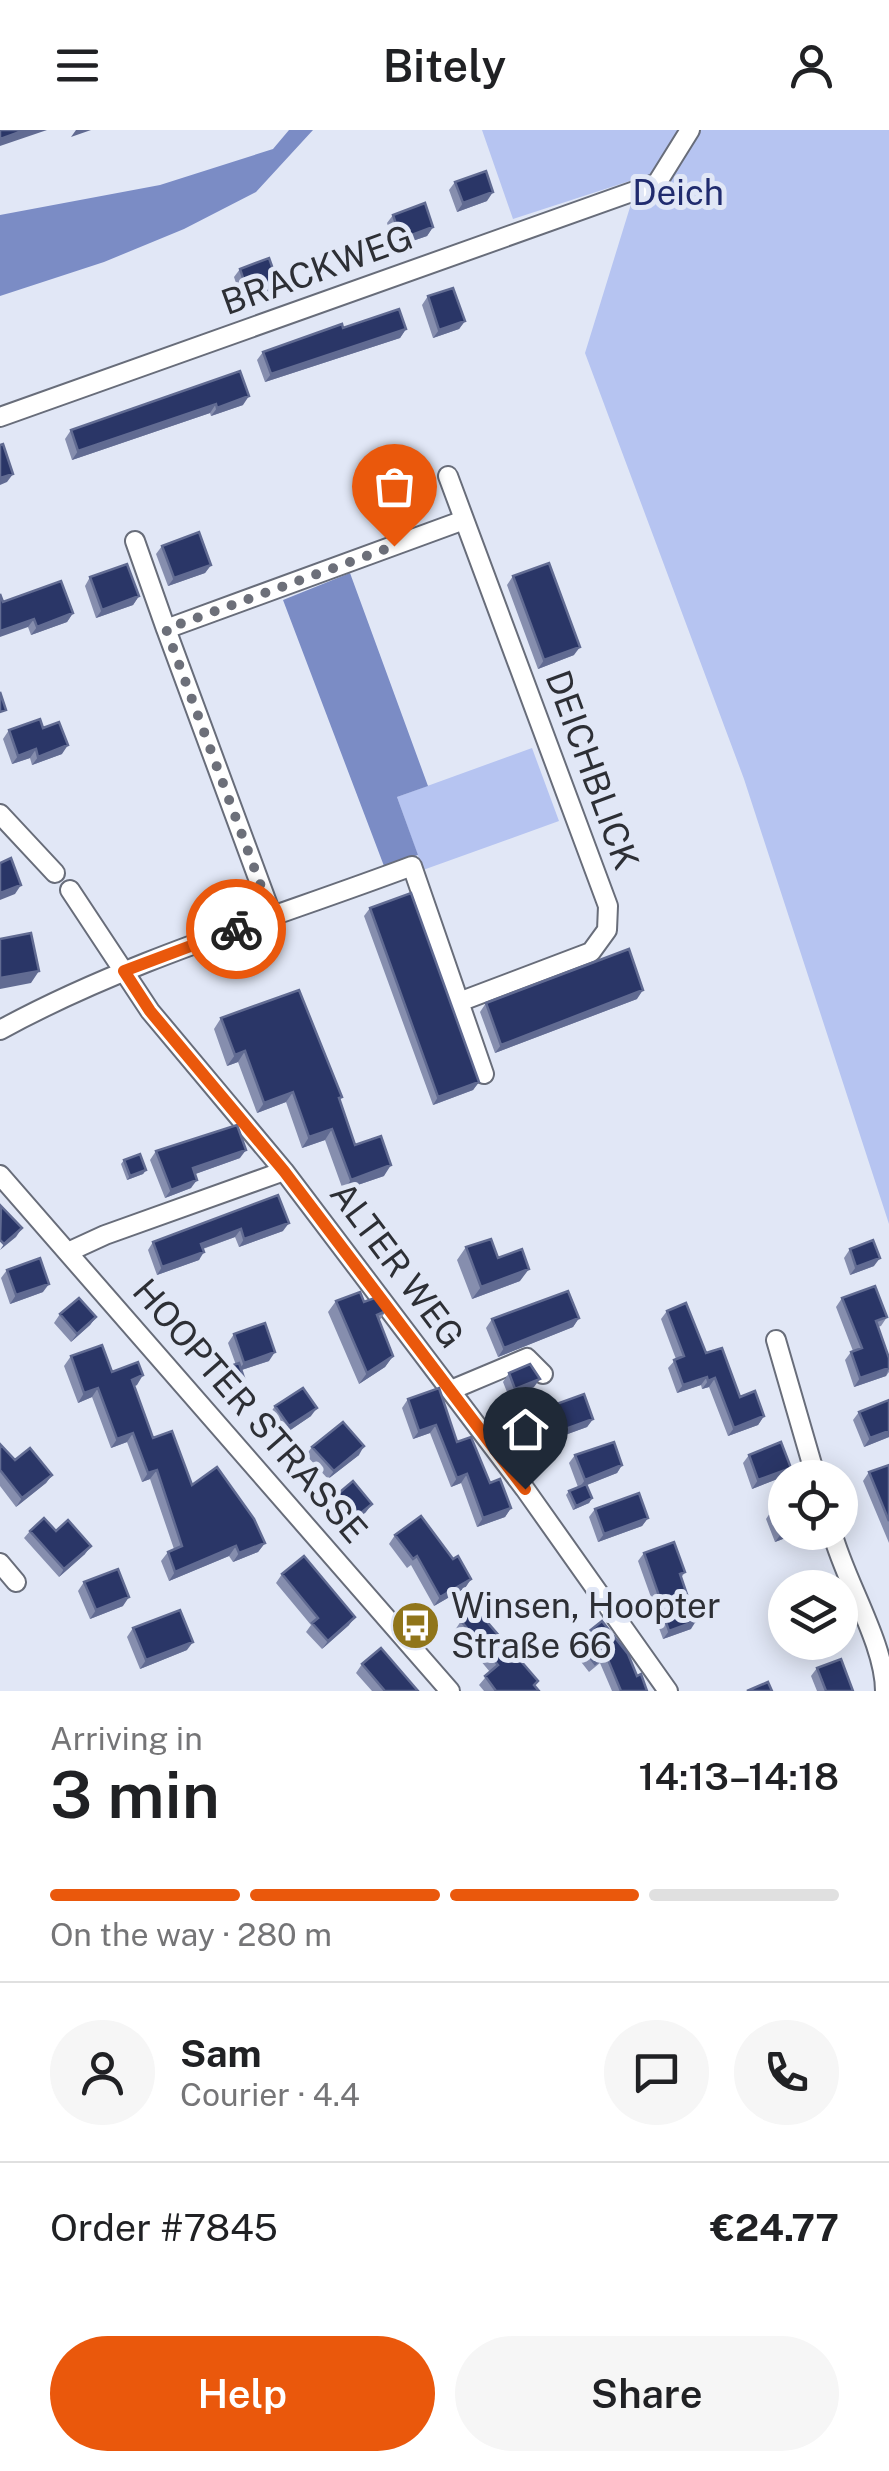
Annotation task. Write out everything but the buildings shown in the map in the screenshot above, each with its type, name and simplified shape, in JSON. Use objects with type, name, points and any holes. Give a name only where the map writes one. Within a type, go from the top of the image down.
[{"type":"street","name":"BRACKWEG","points":[[0,417],[657,183],[690,130]]},
{"type":"street","name":"DEICHBLICK","points":[[448,476],[608,906],[607,930],[591,952],[459,1002]]},
{"type":"street","points":[[166,629],[464,520]]},
{"type":"street","points":[[134,542],[272,916]]},
{"type":"street","points":[[0,814],[55,873]]},
{"type":"street","points":[[0,1030],[64,995],[124,971],[412,866],[484,1074]]},
{"type":"street","name":"ALTER WEG","points":[[70,890],[150,1011],[284,1171],[452,1390],[668,1691]]},
{"type":"street","name":"ALTER WEG","points":[[68,1252],[104,1235],[284,1171]]},
{"type":"street","name":"HOOPTER STRASSE","points":[[0,1175],[450,1691]]},
{"type":"street","points":[[776,1340],[811,1460]]},
{"type":"street","points":[[452,1390],[527,1358],[543,1374]]},
{"type":"street","points":[[839,1550],[885,1671],[885,1691]]},
{"type":"street","points":[[0,1562],[16,1582]]},
{"type":"green space","name":"Deich","points":[[482,130],[889,130],[889,1224],[744,779],[585,353],[639,178],[513,219]]},
{"type":"green space","points":[[532,748],[559,821],[423,870],[397,797]]},
{"type":"shaded area","points":[[289,130],[313,130],[256,192],[184,229],[104,262],[0,296],[0,215],[160,185],[273,149]]},
{"type":"shaded area","points":[[350,573],[428,786],[397,797],[418,855],[384,866],[283,600]]},
{"type":"way so far","points":[[236,929],[272,916],[166,629],[394,546]]},
{"type":"place","name":"Winsen, Hoopter Straße 66","points":[[416,1626]]},
{"type":"route","points":[[236,929],[124,971],[150,1011],[284,1171],[525,1489]]}]
